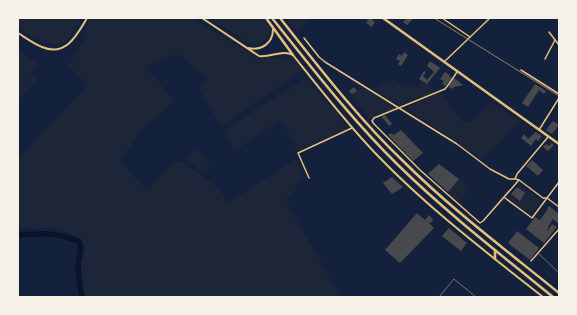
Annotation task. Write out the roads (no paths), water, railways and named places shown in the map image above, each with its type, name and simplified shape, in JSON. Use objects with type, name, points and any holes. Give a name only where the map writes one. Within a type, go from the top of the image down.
[{"type":"main road","points":[[18,33],[43,48],[58,49],[73,41],[87,18]]},
{"type":"main road","points":[[202,18],[256,54],[261,56],[287,52],[293,55]]},
{"type":"main road","points":[[266,18],[293,55],[353,128],[382,160],[445,219],[543,297]]},
{"type":"main road","points":[[272,18],[334,95],[371,138],[398,165],[466,227],[553,297]]},
{"type":"main road","points":[[281,18],[324,74],[373,131],[402,161],[452,206],[559,293]]},
{"type":"main road","points":[[383,18],[559,144]]},
{"type":"main road","points":[[246,47],[257,49],[264,46],[269,42],[273,35],[273,28]]},
{"type":"main road","points":[[495,250],[495,259]]},
{"type":"street","points":[[442,18],[470,37]]},
{"type":"street","points":[[444,62],[490,18]]},
{"type":"street","points":[[549,32],[559,45]]},
{"type":"street","points":[[304,38],[322,60],[457,144],[490,169],[509,179],[519,180],[559,207]]},
{"type":"street","points":[[545,58],[555,40]]},
{"type":"street","points":[[521,70],[559,94]]},
{"type":"street","points":[[457,72],[445,88],[374,118],[372,121],[420,170],[478,222],[482,222],[519,180]]},
{"type":"street","points":[[539,130],[559,98]]},
{"type":"street","points":[[309,178],[298,153],[353,128]]},
{"type":"street","points":[[515,179],[517,174],[549,137]]},
{"type":"street","points":[[504,198],[532,218],[559,182]]},
{"type":"street","points":[[531,261],[559,229]]},
{"type":"lane","points":[[556,232],[559,235]]},
{"type":"lane","points":[[538,253],[559,273]]},
{"type":"lane","points":[[439,297],[454,279],[476,297]]},
{"type":"waterway","points":[[18,234],[54,235],[79,242],[81,248],[78,273],[82,297]]},
{"type":"railway","points":[[434,18],[559,96]]}]
